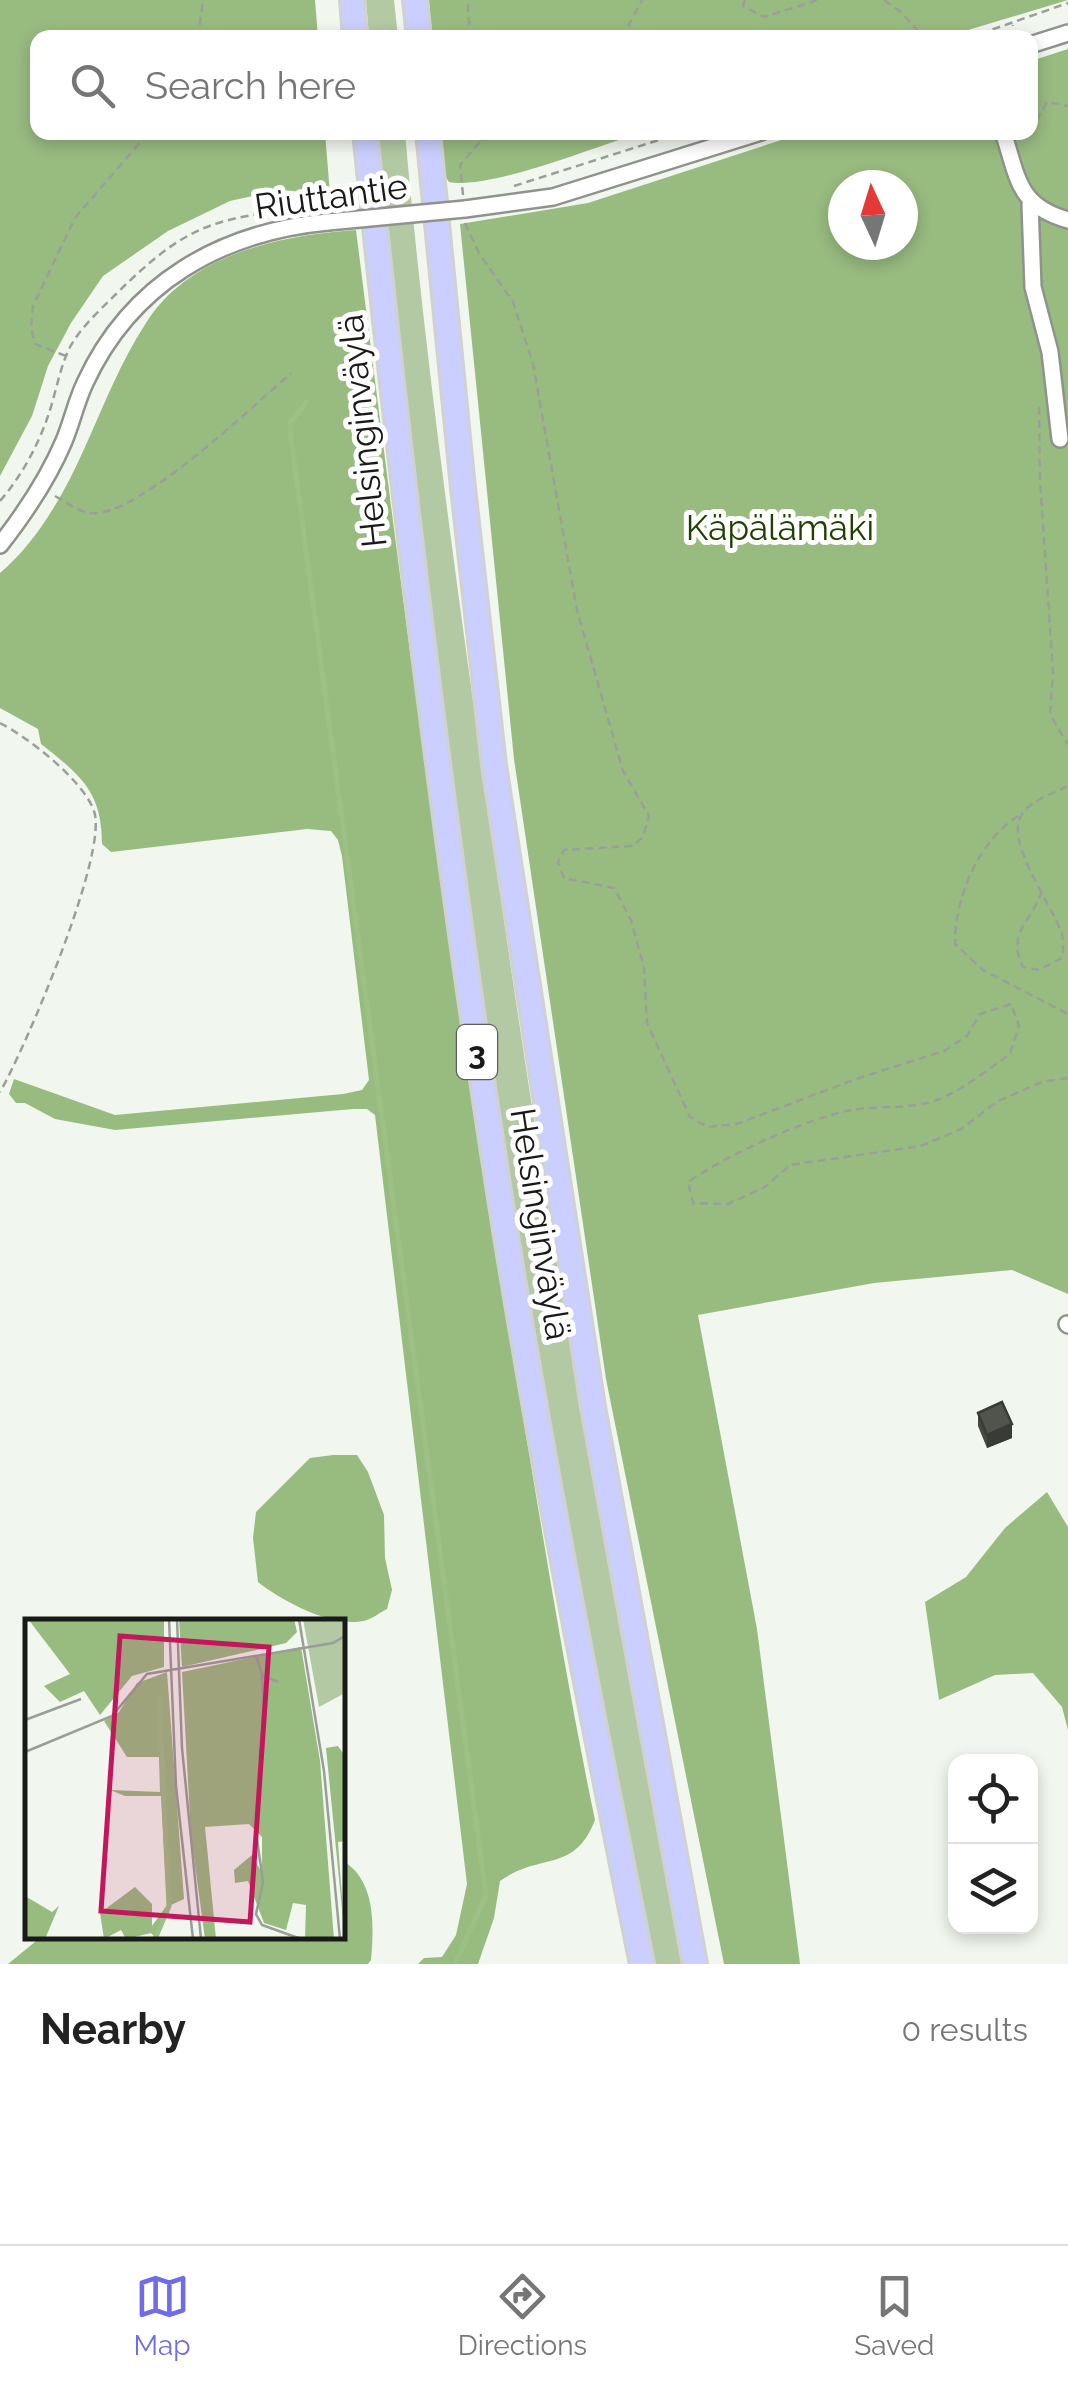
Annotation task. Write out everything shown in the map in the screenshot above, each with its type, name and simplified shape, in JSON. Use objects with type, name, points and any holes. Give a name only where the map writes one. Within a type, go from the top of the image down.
[{"type":"highway","points":[[352,0],[355,30]]},
{"type":"highway","points":[[415,0],[418,30]]},
{"type":"highway","name":"Helsinginväylä","points":[[366,140],[402,487],[475,1038],[540,1436],[642,1964]]},
{"type":"highway","name":"Helsinginväylä","points":[[429,140],[462,488],[494,764],[593,1408],[695,1964]]},
{"type":"street","points":[[1038,42],[1068,33]]},
{"type":"street","name":"Riuttantie","points":[[0,546],[41,488],[64,441],[84,384],[105,346],[164,281],[188,264],[233,242],[297,225],[552,197],[735,140]]},
{"type":"street","points":[[1006,140],[1030,204],[1033,288],[1050,352],[1060,439]]},
{"type":"street","points":[[1030,204],[1068,220]]},
{"type":"path","points":[[199,30],[203,0]]},
{"type":"path","points":[[469,30],[471,0]]},
{"type":"path","points":[[626,30],[642,0]]},
{"type":"path","points":[[745,0],[743,6],[764,16],[818,0]]},
{"type":"path","points":[[884,0],[917,30]]},
{"type":"path","points":[[1054,8],[1056,0]]},
{"type":"path","points":[[991,30],[1068,3]]},
{"type":"path","points":[[1011,30],[1014,22]]},
{"type":"path","points":[[1038,118],[1047,102],[1068,106]]},
{"type":"path","points":[[67,356],[35,344],[32,306],[75,218],[142,140]]},
{"type":"path","points":[[484,140],[460,166],[466,229],[513,302],[533,364],[577,610],[623,771],[650,816],[643,837],[632,846],[564,850],[558,862],[564,878],[614,888],[630,920],[647,981],[647,1022],[690,1118],[708,1127],[738,1124],[856,1079],[944,1051],[966,1036],[980,1014],[1011,1004],[1019,1026],[1010,1054],[937,1100],[826,1117],[717,1161],[688,1182],[693,1203],[728,1204],[765,1186],[790,1165],[921,1146],[962,1129],[998,1101],[1042,1082],[1068,1078]]},
{"type":"path","points":[[500,188],[658,140]]},
{"type":"path","points":[[41,488],[92,513],[113,510],[168,478],[291,374]]},
{"type":"path","points":[[1043,392],[1039,451],[1054,672],[1050,714],[1068,745]]},
{"type":"path","points":[[0,723],[33,743],[82,791],[97,822],[96,845],[54,970],[0,1092]]},
{"type":"path","points":[[1042,892],[1035,912],[1017,935],[1015,952],[1023,967],[1039,970],[1062,958],[1064,938],[1016,830],[1021,816],[1035,802],[1068,786]]},
{"type":"path","points":[[1027,810],[997,830],[977,861],[955,916],[956,944],[983,970],[1068,1014]]},
{"type":"green space","points":[[0,0],[315,0],[317,30],[30,30],[30,140],[326,140],[330,194],[280,190],[230,201],[168,231],[103,276],[48,366],[32,416],[0,476]]},
{"type":"green space","points":[[366,0],[394,0],[397,30],[368,30]]},
{"type":"green space","points":[[429,0],[1068,0],[968,30],[431,30]]},
{"type":"green space","name":"Käpälämäki","points":[[1068,49],[1068,1294],[1012,1270],[874,1283],[698,1315],[757,1629],[800,1964],[724,1964],[606,1379],[514,759],[460,224],[588,203],[782,140],[1038,140],[1038,59]]},
{"type":"green space","points":[[378,140],[406,140],[451,538],[527,1077],[627,1669],[683,1964],[654,1964],[578,1593],[538,1370],[445,753]]},
{"type":"green space","points":[[441,140],[619,140],[490,180],[449,182]]},
{"type":"green space","points":[[356,230],[471,1089],[544,1542],[595,1820],[577,1848],[500,1881],[494,1918],[478,1964],[418,1964],[424,1958],[442,1957],[456,1935],[467,1884],[375,1115],[367,1109],[353,1109],[115,1130],[55,1119],[25,1103],[16,1103],[9,1094],[14,1079],[115,1115],[343,1094],[362,1090],[369,1080],[342,856],[331,831],[307,829],[111,852],[102,844],[98,810],[86,786],[41,744],[38,729],[0,708],[0,573],[38,531],[59,498],[146,323],[164,299],[186,280],[239,252],[298,237]]},
{"type":"green space","points":[[357,1455],[368,1472],[384,1515],[385,1558],[392,1590],[387,1609],[367,1620],[325,1617],[295,1605],[258,1582],[253,1538],[256,1512],[310,1458]]},
{"type":"green space","points":[[1047,1492],[1068,1527],[1068,1730],[1062,1707],[1033,1673],[995,1675],[939,1700],[925,1602],[966,1577],[1005,1528]]},
{"type":"green space","points":[[345,1862],[362,1880],[371,1905],[372,1947],[368,1964],[8,1964],[39,1939],[345,1939]]},
{"type":"building","points":[[1002,1402],[1012,1424],[987,1435],[978,1413]]},
{"type":"waterway","points":[[306,402],[290,423],[291,438],[486,1895],[455,1964]]}]
